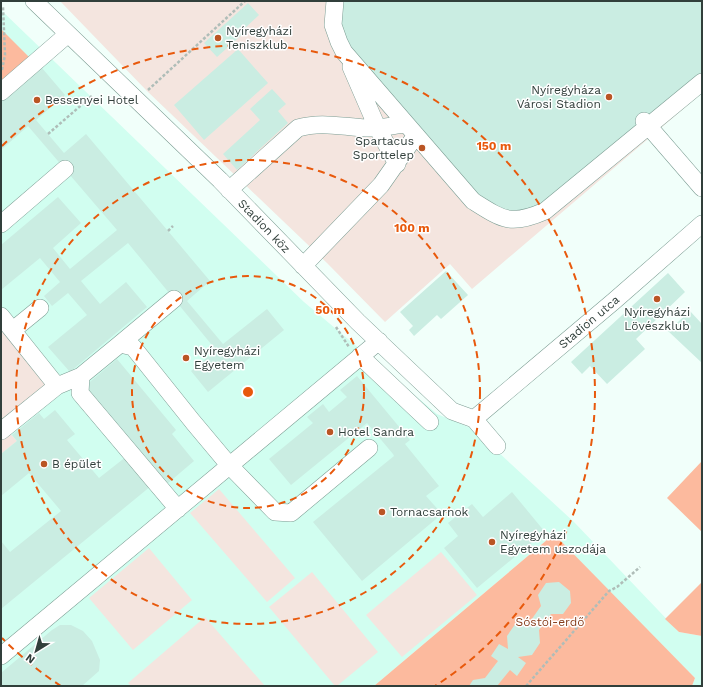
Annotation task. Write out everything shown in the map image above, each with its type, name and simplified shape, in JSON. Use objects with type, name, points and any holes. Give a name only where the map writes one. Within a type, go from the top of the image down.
[{"type":"street","name":"Stadion köz","points":[[34,1],[229,190],[378,341],[452,411],[474,419],[497,446]]},
{"type":"street","points":[[335,1],[333,25],[339,42],[381,127],[396,164]]},
{"type":"street","points":[[1,92],[68,34]]},
{"type":"street","points":[[344,52],[473,201],[490,212],[505,219],[521,219],[534,216],[557,202],[646,123],[702,82]]},
{"type":"street","points":[[646,123],[702,188]]},
{"type":"street","points":[[229,190],[298,128],[328,124],[368,129],[381,127],[411,129]]},
{"type":"street","points":[[381,127],[469,196]]},
{"type":"street","points":[[303,266],[381,185],[396,164],[411,129]]},
{"type":"street","points":[[3,218],[65,169]]},
{"type":"street","name":"Stadion utca","points":[[474,419],[614,301],[702,224]]},
{"type":"street","points":[[1,431],[57,386],[81,376],[174,299]]},
{"type":"street","points":[[13,330],[40,308]]},
{"type":"street","points":[[1,316],[57,386]]},
{"type":"street","points":[[1,656],[378,341]]},
{"type":"street","points":[[120,344],[133,347],[229,465],[275,512],[291,513],[369,448]]},
{"type":"street","points":[[359,358],[430,422]]},
{"type":"street","points":[[81,376],[80,393],[178,509]]},
{"type":"path","points":[[147,91],[245,1]]},
{"type":"path","points":[[1,74],[5,55],[3,7]]},
{"type":"path","points":[[48,134],[93,95]]},
{"type":"path","points":[[168,231],[173,226]]},
{"type":"path","points":[[336,327],[359,358]]},
{"type":"path","points":[[528,686],[609,591],[617,587],[640,567]]},
{"type":"shaded area","name":"Spartacus Sporttelep","points":[[60,1],[702,1],[702,93],[472,289],[450,264],[385,322],[327,263],[147,91]]},
{"type":"shaded area","name":"Nyíregyházi Egyetem","points":[[1,10],[304,302],[437,414],[473,429],[574,522],[679,632],[702,636],[702,686],[692,686],[695,678],[554,534],[374,686],[1,686]]},
{"type":"shaded area","points":[[1,322],[53,386],[5,428],[17,441],[1,454]]},
{"type":"shaded area","points":[[219,489],[295,578],[267,602],[190,513]]},
{"type":"shaded area","points":[[149,548],[192,600],[133,650],[89,598]]},
{"type":"shaded area","points":[[441,552],[477,595],[402,657],[366,615]]},
{"type":"shaded area","points":[[312,572],[378,652],[337,686],[335,686],[269,607]]},
{"type":"shaded area","points":[[205,617],[265,686],[131,686],[128,683]]},
{"type":"green space","points":[[1,29],[30,58],[1,82]]},
{"type":"green space","points":[[702,461],[702,532],[667,498]]},
{"type":"green space","name":"Sóstói-erdő","points":[[554,534],[695,678],[692,686],[374,686]]},
{"type":"green space","points":[[702,582],[702,636],[679,632],[665,619]]},
{"type":"building","name":"Nyíregyháza Városi Stadion","points":[[340,1],[702,1],[702,72],[559,191],[538,206],[516,213],[500,211],[480,199],[347,45],[341,29]]},
{"type":"building","points":[[248,3],[259,15],[243,30],[245,32],[217,57],[204,43]]},
{"type":"building","points":[[238,49],[268,83],[204,140],[174,105]]},
{"type":"building","points":[[42,68],[65,95],[36,120],[64,153],[86,134],[210,281],[187,301],[223,344],[267,309],[284,330],[208,392],[191,371],[216,350],[128,243],[81,281],[100,304],[126,282],[147,307],[70,372],[48,347],[87,315],[68,293],[52,306],[44,296],[60,282],[40,258],[1,290],[1,245],[58,197],[81,223],[53,248],[70,269],[117,230],[28,126],[1,150],[1,102]]},
{"type":"building","points":[[272,89],[286,104],[278,111],[288,123],[237,170],[223,154],[260,120],[250,109]]},
{"type":"building","points":[[446,271],[468,295],[441,319],[437,315],[414,336],[409,330],[413,326],[400,312]]},
{"type":"building","points":[[668,273],[685,292],[636,339],[645,349],[607,384],[590,366],[582,374],[571,362]]},
{"type":"building","points":[[690,311],[702,324],[702,363],[668,331]]},
{"type":"building","points":[[117,359],[176,430],[172,434],[194,461],[167,484],[85,386]]},
{"type":"building","name":"Tornacsarnok","points":[[357,376],[410,440],[405,444],[439,486],[426,496],[442,514],[362,581],[313,522],[394,456],[393,454],[367,423],[291,485],[269,459],[313,423],[307,417],[323,404],[329,412],[347,397],[340,390]]},
{"type":"building","points":[[55,410],[75,434],[67,440],[99,478],[127,456],[151,486],[1,609],[1,541],[10,552],[61,511],[29,473],[1,496],[1,454],[17,441],[12,435],[39,413],[44,419]]},
{"type":"building","name":"Nyíregyházi Egyetem uszodája","points":[[512,492],[545,532],[477,588],[444,548],[458,536],[448,523],[472,504],[483,517]]},
{"type":"building","points":[[559,582],[570,591],[571,603],[563,614],[551,614],[539,630],[540,643],[532,655],[518,657],[526,663],[517,676],[510,670],[497,686],[469,686],[473,680],[485,678],[498,661],[491,656],[499,644],[508,649],[507,636],[516,623],[529,623],[541,606],[538,595],[546,583]]},
{"type":"building","points":[[60,625],[71,625],[83,631],[92,641],[100,660],[99,671],[82,686],[1,686],[1,673]]},
{"type":"place","name":"Nyíregyházi Teniszklub","points":[[218,38]]},
{"type":"place","name":"Nyíregyháza Városi Stadion","points":[[609,97]]},
{"type":"place","name":"Bessenyei Hotel","points":[[37,100]]},
{"type":"place","name":"Spartacus Sporttelep","points":[[422,148]]},
{"type":"place","name":"Nyíregyházi Lövészklub","points":[[657,299]]},
{"type":"place","name":"Nyíregyházi Egyetem","points":[[186,358]]},
{"type":"place","name":"Hotel Sandra","points":[[330,432]]},
{"type":"place","name":"B épület","points":[[44,464]]},
{"type":"place","name":"Tornacsarnok","points":[[382,512]]},
{"type":"place","name":"Nyíregyházi Egyetem uszodája","points":[[492,542]]}]
